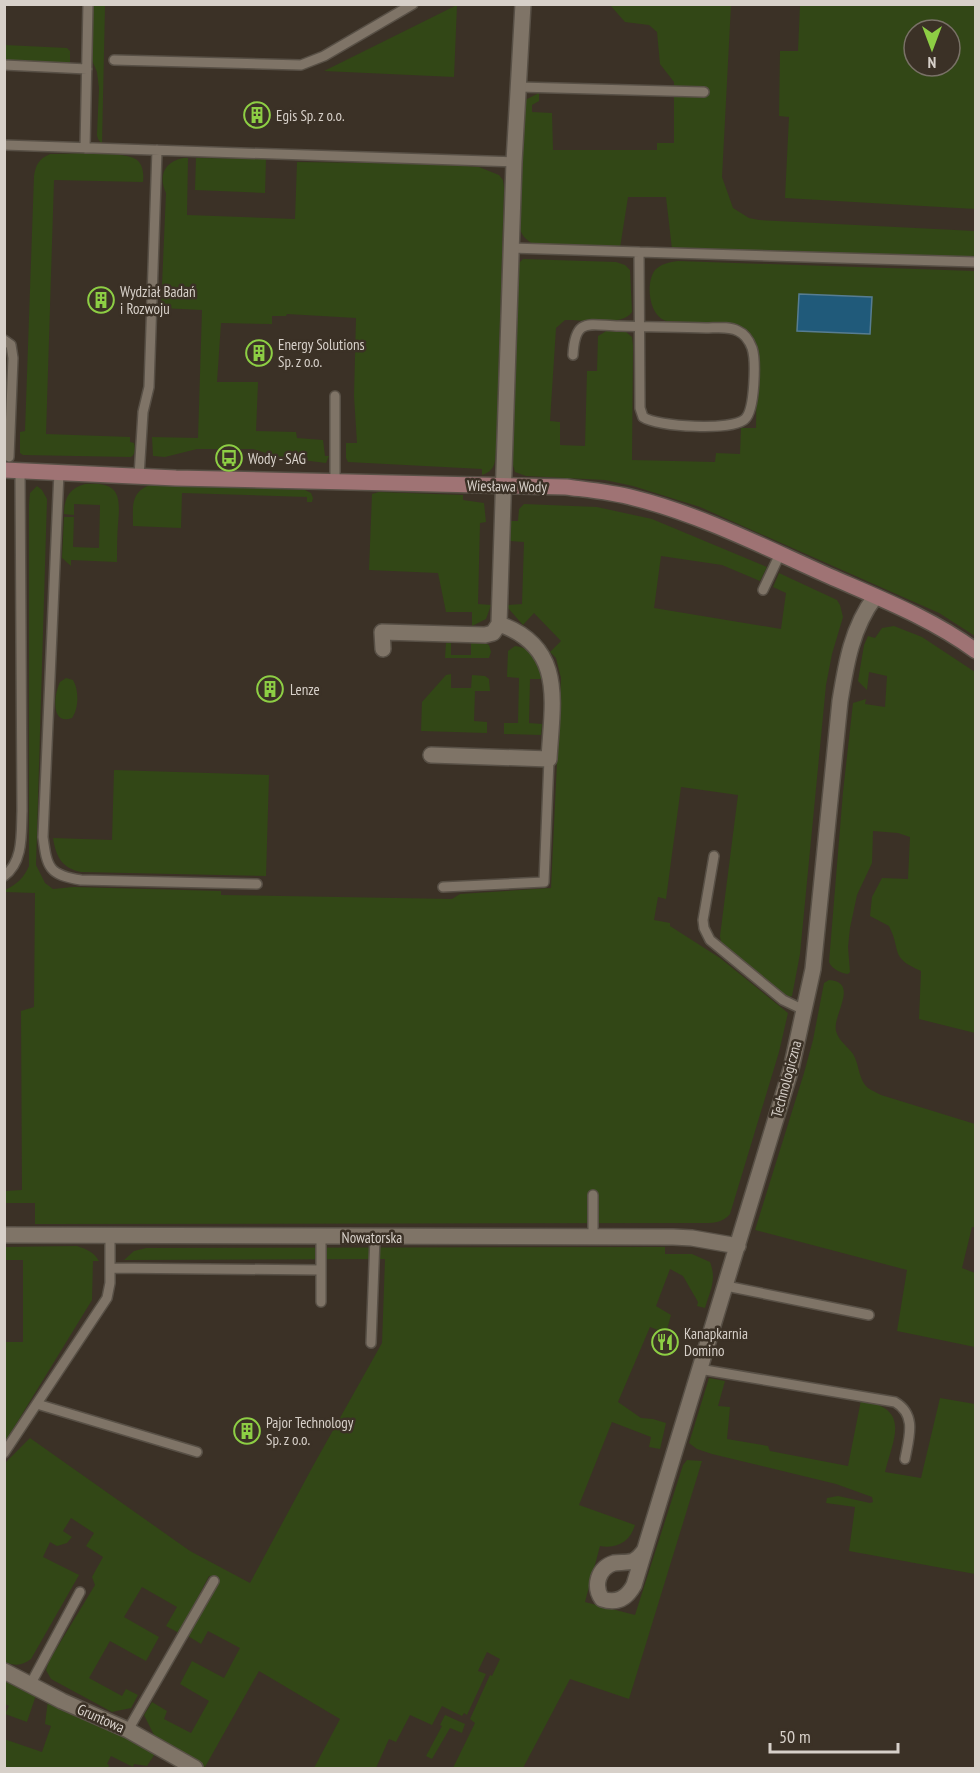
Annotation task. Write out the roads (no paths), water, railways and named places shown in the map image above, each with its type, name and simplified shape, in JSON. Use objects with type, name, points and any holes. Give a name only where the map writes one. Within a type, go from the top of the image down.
[{"type":"street","points":[[383,649],[382,632],[486,635],[493,633],[499,624],[514,162],[523,4]]},
{"type":"street","name":"Wiesława Wody","points":[[11,466],[60,472],[139,476],[566,487],[602,491],[635,498],[685,514],[780,554],[941,628],[975,651]]},
{"type":"street","name":"Technologiczna","points":[[644,1551],[791,1069],[813,969],[840,700],[846,665],[861,619],[875,597]]},
{"type":"street","points":[[430,755],[549,759],[552,680],[547,662],[521,634],[499,624]]},
{"type":"street","name":"Nowatorska","points":[[4,1235],[692,1238],[738,1246]]},
{"type":"street","name":"Gruntowa","points":[[4,1671],[128,1730],[195,1768]]},
{"type":"lane","points":[[85,148],[88,4]]},
{"type":"lane","points":[[114,60],[301,65],[324,56],[413,4]]},
{"type":"lane","points":[[4,65],[87,69]]},
{"type":"lane","points":[[519,87],[704,92]]},
{"type":"lane","points":[[4,145],[514,162]]},
{"type":"lane","points":[[139,476],[143,412],[148,387],[157,150]]},
{"type":"lane","points":[[511,248],[975,262]]},
{"type":"lane","points":[[573,355],[574,337],[579,328],[584,326],[640,327],[731,329],[748,339],[754,354],[752,400],[748,416],[741,423],[722,426],[659,424],[643,417],[640,408],[640,327],[639,252]]},
{"type":"lane","points":[[4,340],[11,345],[13,350],[11,466],[22,811],[17,861],[10,872],[4,876]]},
{"type":"lane","points":[[335,396],[335,481]]},
{"type":"lane","points":[[60,472],[43,837],[46,861],[53,872],[62,877],[81,880],[257,884]]},
{"type":"lane","points":[[763,590],[780,554]]},
{"type":"lane","points":[[443,887],[544,882],[549,759]]},
{"type":"lane","points":[[714,856],[703,920],[710,940],[783,1000],[804,1010]]},
{"type":"lane","points":[[593,1195],[594,1237]]},
{"type":"lane","points":[[4,1453],[107,1298],[110,1284],[110,1236]]},
{"type":"lane","points":[[321,1236],[321,1302]]},
{"type":"lane","points":[[371,1344],[375,1237]]},
{"type":"lane","points":[[110,1268],[321,1270]]},
{"type":"lane","points":[[726,1286],[869,1315]]},
{"type":"lane","points":[[699,1369],[895,1402],[903,1407],[911,1422],[905,1459]]},
{"type":"lane","points":[[37,1404],[197,1452]]},
{"type":"lane","points":[[128,1730],[214,1581]]},
{"type":"lane","points":[[30,1685],[80,1592]]},
{"type":"water","points":[[799,294],[872,297],[870,334],[797,331]]},
{"type":"place","name":"Egis Sp. z o.o.","points":[[257,115]]},
{"type":"place","name":"Wydział Badań i Rozwoju","points":[[101,300]]},
{"type":"place","name":"Energy Solutions Sp. z o.o.","points":[[259,353]]},
{"type":"place","name":"Wody - SAG","points":[[229,458]]},
{"type":"place","name":"Lenze","points":[[270,689]]},
{"type":"place","name":"Kanapkarnia Domino","points":[[665,1342]]},
{"type":"place","name":"Pajor Technology Sp. z o.o.","points":[[247,1431]]}]
